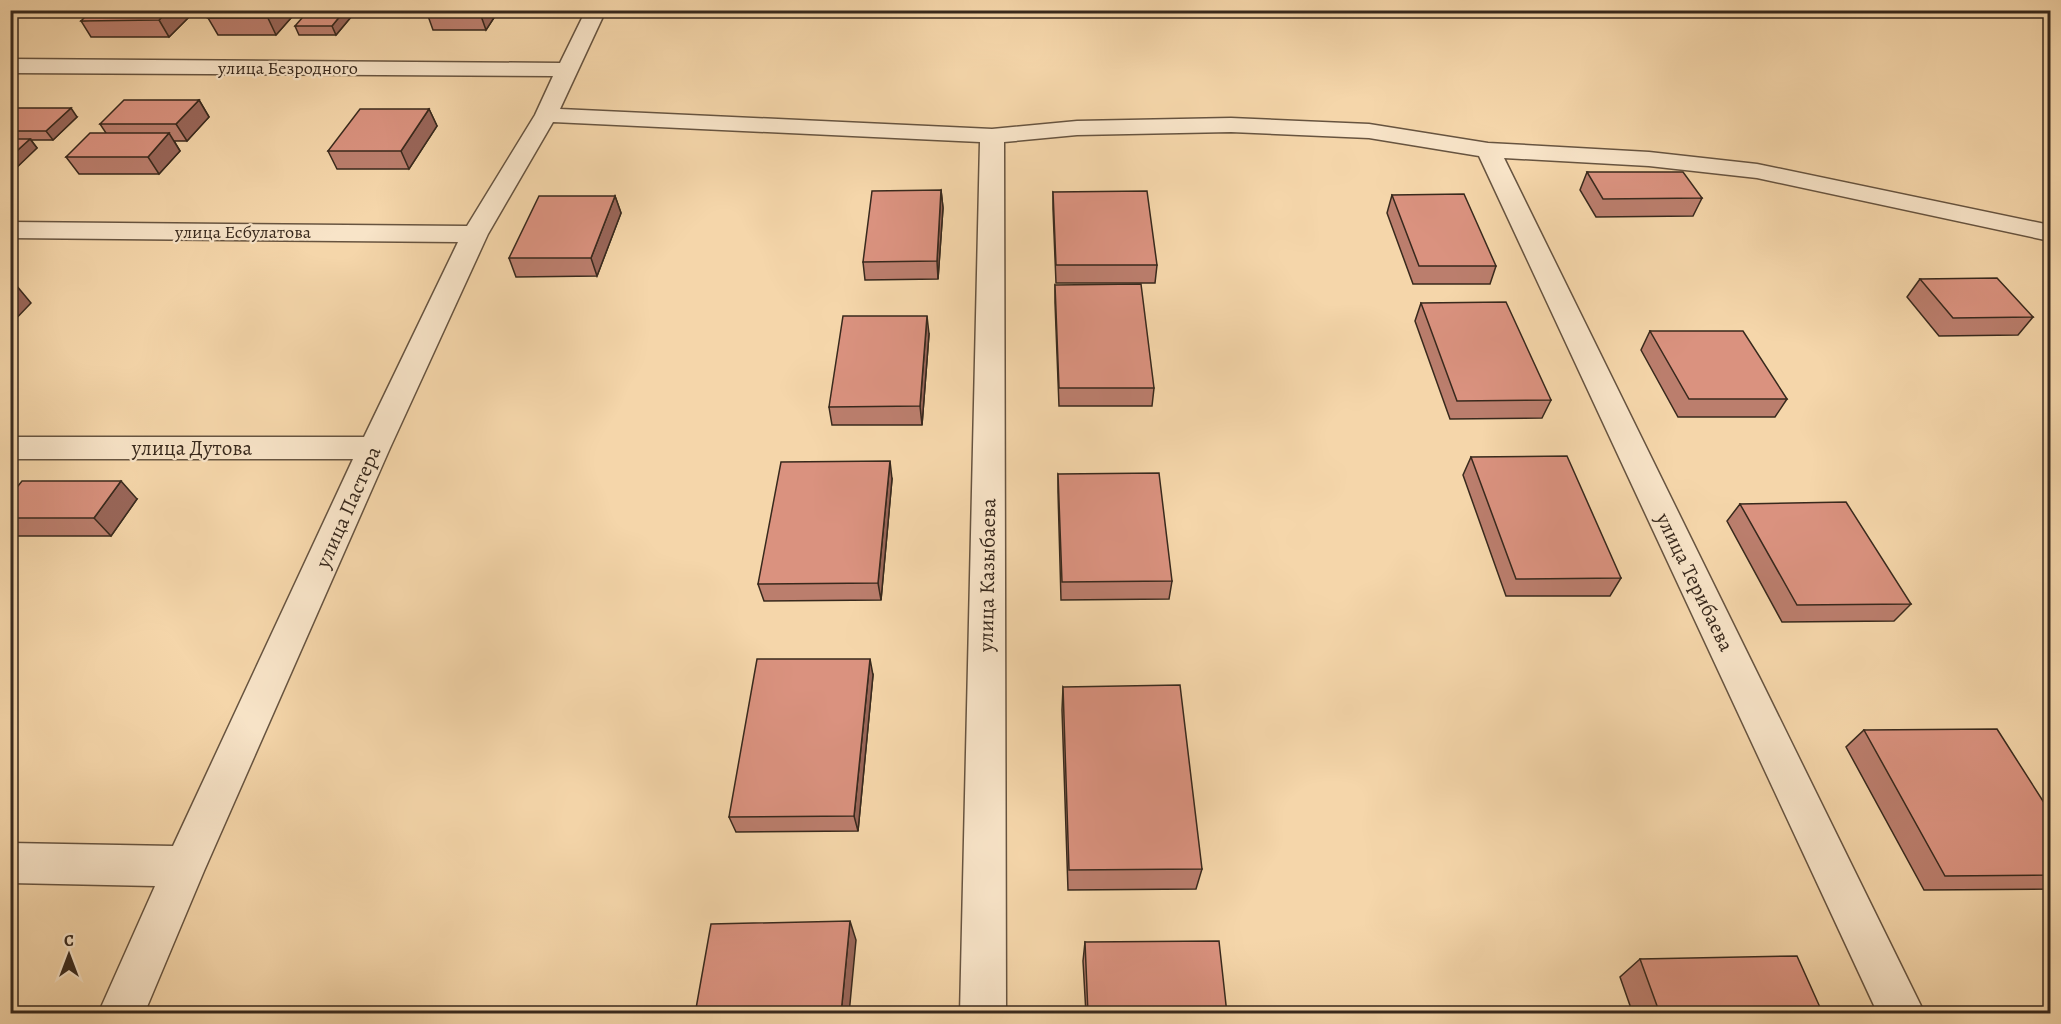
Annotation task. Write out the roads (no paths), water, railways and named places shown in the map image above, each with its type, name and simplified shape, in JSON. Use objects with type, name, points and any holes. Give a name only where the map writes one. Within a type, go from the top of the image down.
[{"type":"street","name":"улица Пастера","points":[[122,1014],[185,866],[374,448],[475,234],[546,115],[596,10]]},
{"type":"street","name":"улица Безродного","points":[[10,66],[567,70]]},
{"type":"street","points":[[546,115],[992,136],[1077,128],[1230,125],[1370,131],[1488,150],[1649,159],[1757,171],[2050,233]]},
{"type":"street","name":"улица Казыбаева","points":[[982,1014],[992,136]]},
{"type":"street","name":"улица Терибаева","points":[[1488,150],[1902,1014]]},
{"type":"street","name":"улица Есбулатова","points":[[10,230],[475,234]]},
{"type":"street","name":"улица Дутова","points":[[10,448],[374,448]]},
{"type":"street","points":[[10,863],[185,866]]}]
